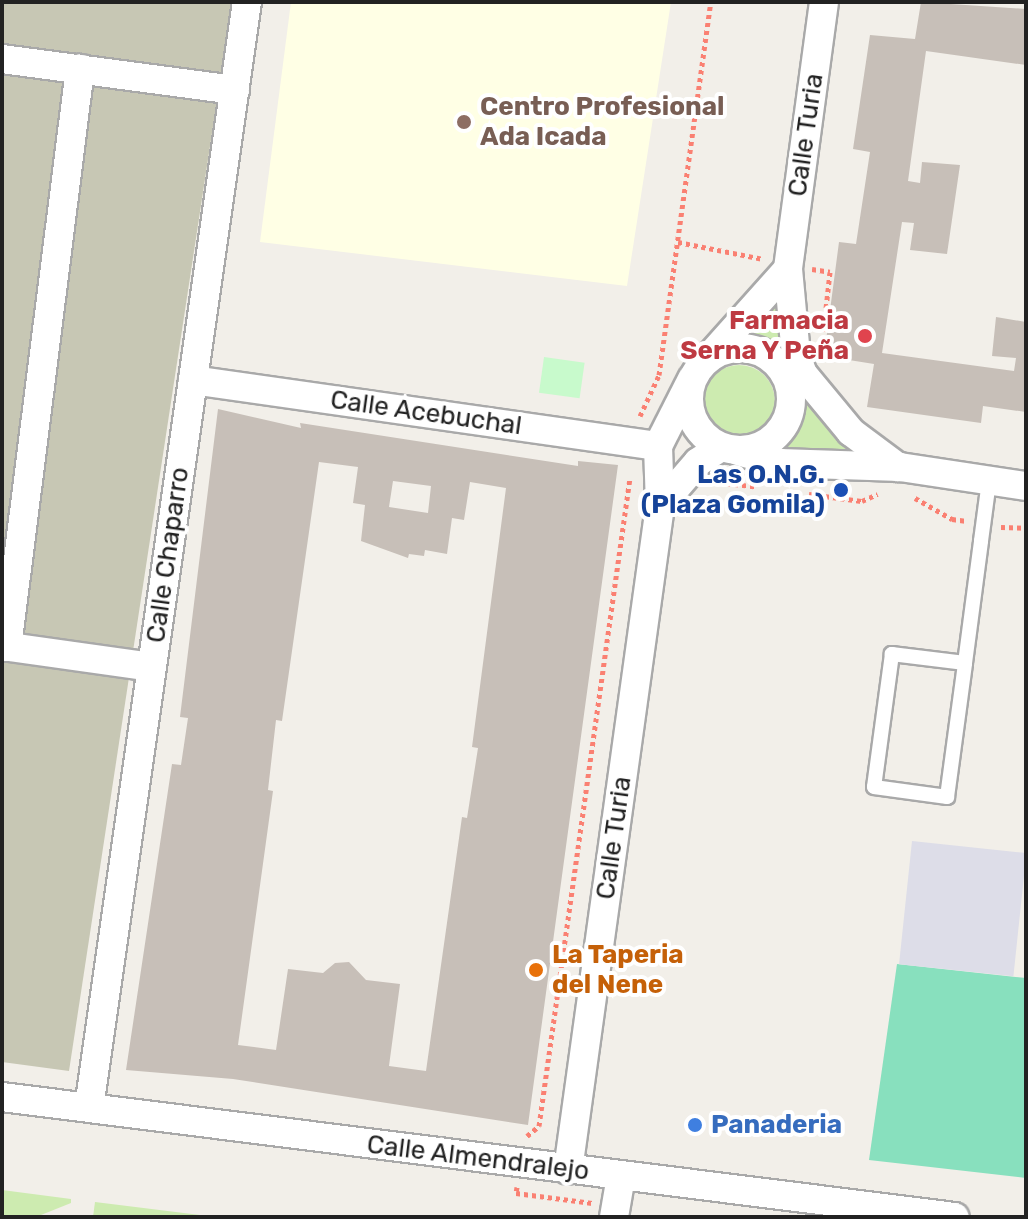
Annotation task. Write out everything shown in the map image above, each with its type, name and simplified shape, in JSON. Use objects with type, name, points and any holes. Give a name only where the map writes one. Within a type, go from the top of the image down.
[{"type":"street","name":"Calle Chaparro","points":[[89,1108],[247,2]]},
{"type":"street","name":"Calle Turia","points":[[796,381],[788,265],[824,2]]},
{"type":"street","points":[[2,59],[235,90]]},
{"type":"street","points":[[80,69],[5,646],[152,667]]},
{"type":"street","name":"Calle Turia","points":[[568,1170],[660,506],[658,446],[696,372],[788,265]]},
{"type":"street","points":[[895,480],[851,432],[764,354],[735,348],[696,372],[688,406],[694,424],[729,449],[780,463],[855,470],[895,480],[989,481],[1026,486]]},
{"type":"street","name":"Calle Acebuchal","points":[[193,380],[658,446]]},
{"type":"street","points":[[660,506],[698,462],[729,449],[758,447],[775,436],[787,419],[796,381]]},
{"type":"street","name":"Calle Almendralejo","points":[[2,1097],[954,1217]]},
{"type":"street","points":[[607,1216],[621,1176]]},
{"type":"lane","points":[[965,663],[892,654],[874,787],[947,797],[965,663],[989,481]]},
{"type":"path","points":[[678,242],[830,272],[822,342]]},
{"type":"path","points":[[804,493],[862,501],[895,480]]},
{"type":"path","points":[[709,491],[718,482],[761,487]]},
{"type":"path","points":[[905,496],[960,520]]},
{"type":"path","points":[[1005,527],[1026,528]]},
{"type":"path","points":[[516,1193],[595,1203],[607,1216]]},
{"type":"shaded area","points":[[2,2],[232,2],[69,1071],[2,1062]]},
{"type":"shaded area","name":"Centro Profesional Ada Icada","points":[[291,2],[671,2],[627,286],[260,242]]},
{"type":"shaded area","points":[[912,841],[1026,853],[1013,976],[899,964]]},
{"type":"green space","points":[[780,289],[786,354],[744,334]]},
{"type":"green space","points":[[544,357],[585,363],[580,398],[539,393]]},
{"type":"green space","points":[[746,365],[765,375],[773,387],[773,415],[765,427],[753,435],[732,437],[713,427],[705,415],[703,394],[713,375],[725,367]]},
{"type":"green space","points":[[807,396],[885,463],[783,448],[801,423]]},
{"type":"green space","points":[[897,964],[1026,978],[1026,1178],[869,1160]]},
{"type":"green space","points":[[2,1190],[71,1199],[71,1203],[36,1217],[3,1216]]},
{"type":"green space","points":[[95,1202],[208,1216],[93,1217]]},
{"type":"building","points":[[921,2],[1026,9],[1026,65],[926,51],[908,181],[920,183],[922,162],[960,165],[947,254],[910,250],[914,223],[902,222],[882,353],[1014,371],[1016,358],[992,356],[996,317],[1026,322],[1026,412],[983,406],[981,423],[867,407],[874,364],[824,356],[839,242],[856,244],[870,152],[853,149],[870,35],[915,39]]},
{"type":"building","points":[[218,409],[301,428],[300,423],[578,466],[578,461],[618,465],[528,1125],[233,1079],[126,1070],[172,764],[181,765],[188,718],[180,717]],"holes":[[[319,462],[358,467],[353,503],[365,505],[361,541],[408,558],[409,554],[424,556],[425,550],[447,554],[452,518],[464,520],[470,482],[506,488],[472,747],[478,748],[467,818],[462,817],[426,1071],[389,1066],[400,984],[366,980],[349,962],[335,963],[323,973],[288,969],[276,1050],[238,1045],[273,791],[268,790],[276,720],[282,721]],[[393,481],[431,486],[428,513],[389,507]]]},
{"type":"place","name":"Centro Profesional Ada Icada","points":[[464,122]]},
{"type":"place","name":"Farmacia Serna Y Peña","points":[[865,336]]},
{"type":"place","name":"Las O.N.G. (Plaza Gomila)","points":[[841,490]]},
{"type":"place","name":"La Taperia del Nene","points":[[536,970]]},
{"type":"place","name":"Panaderia","points":[[695,1125]]}]
